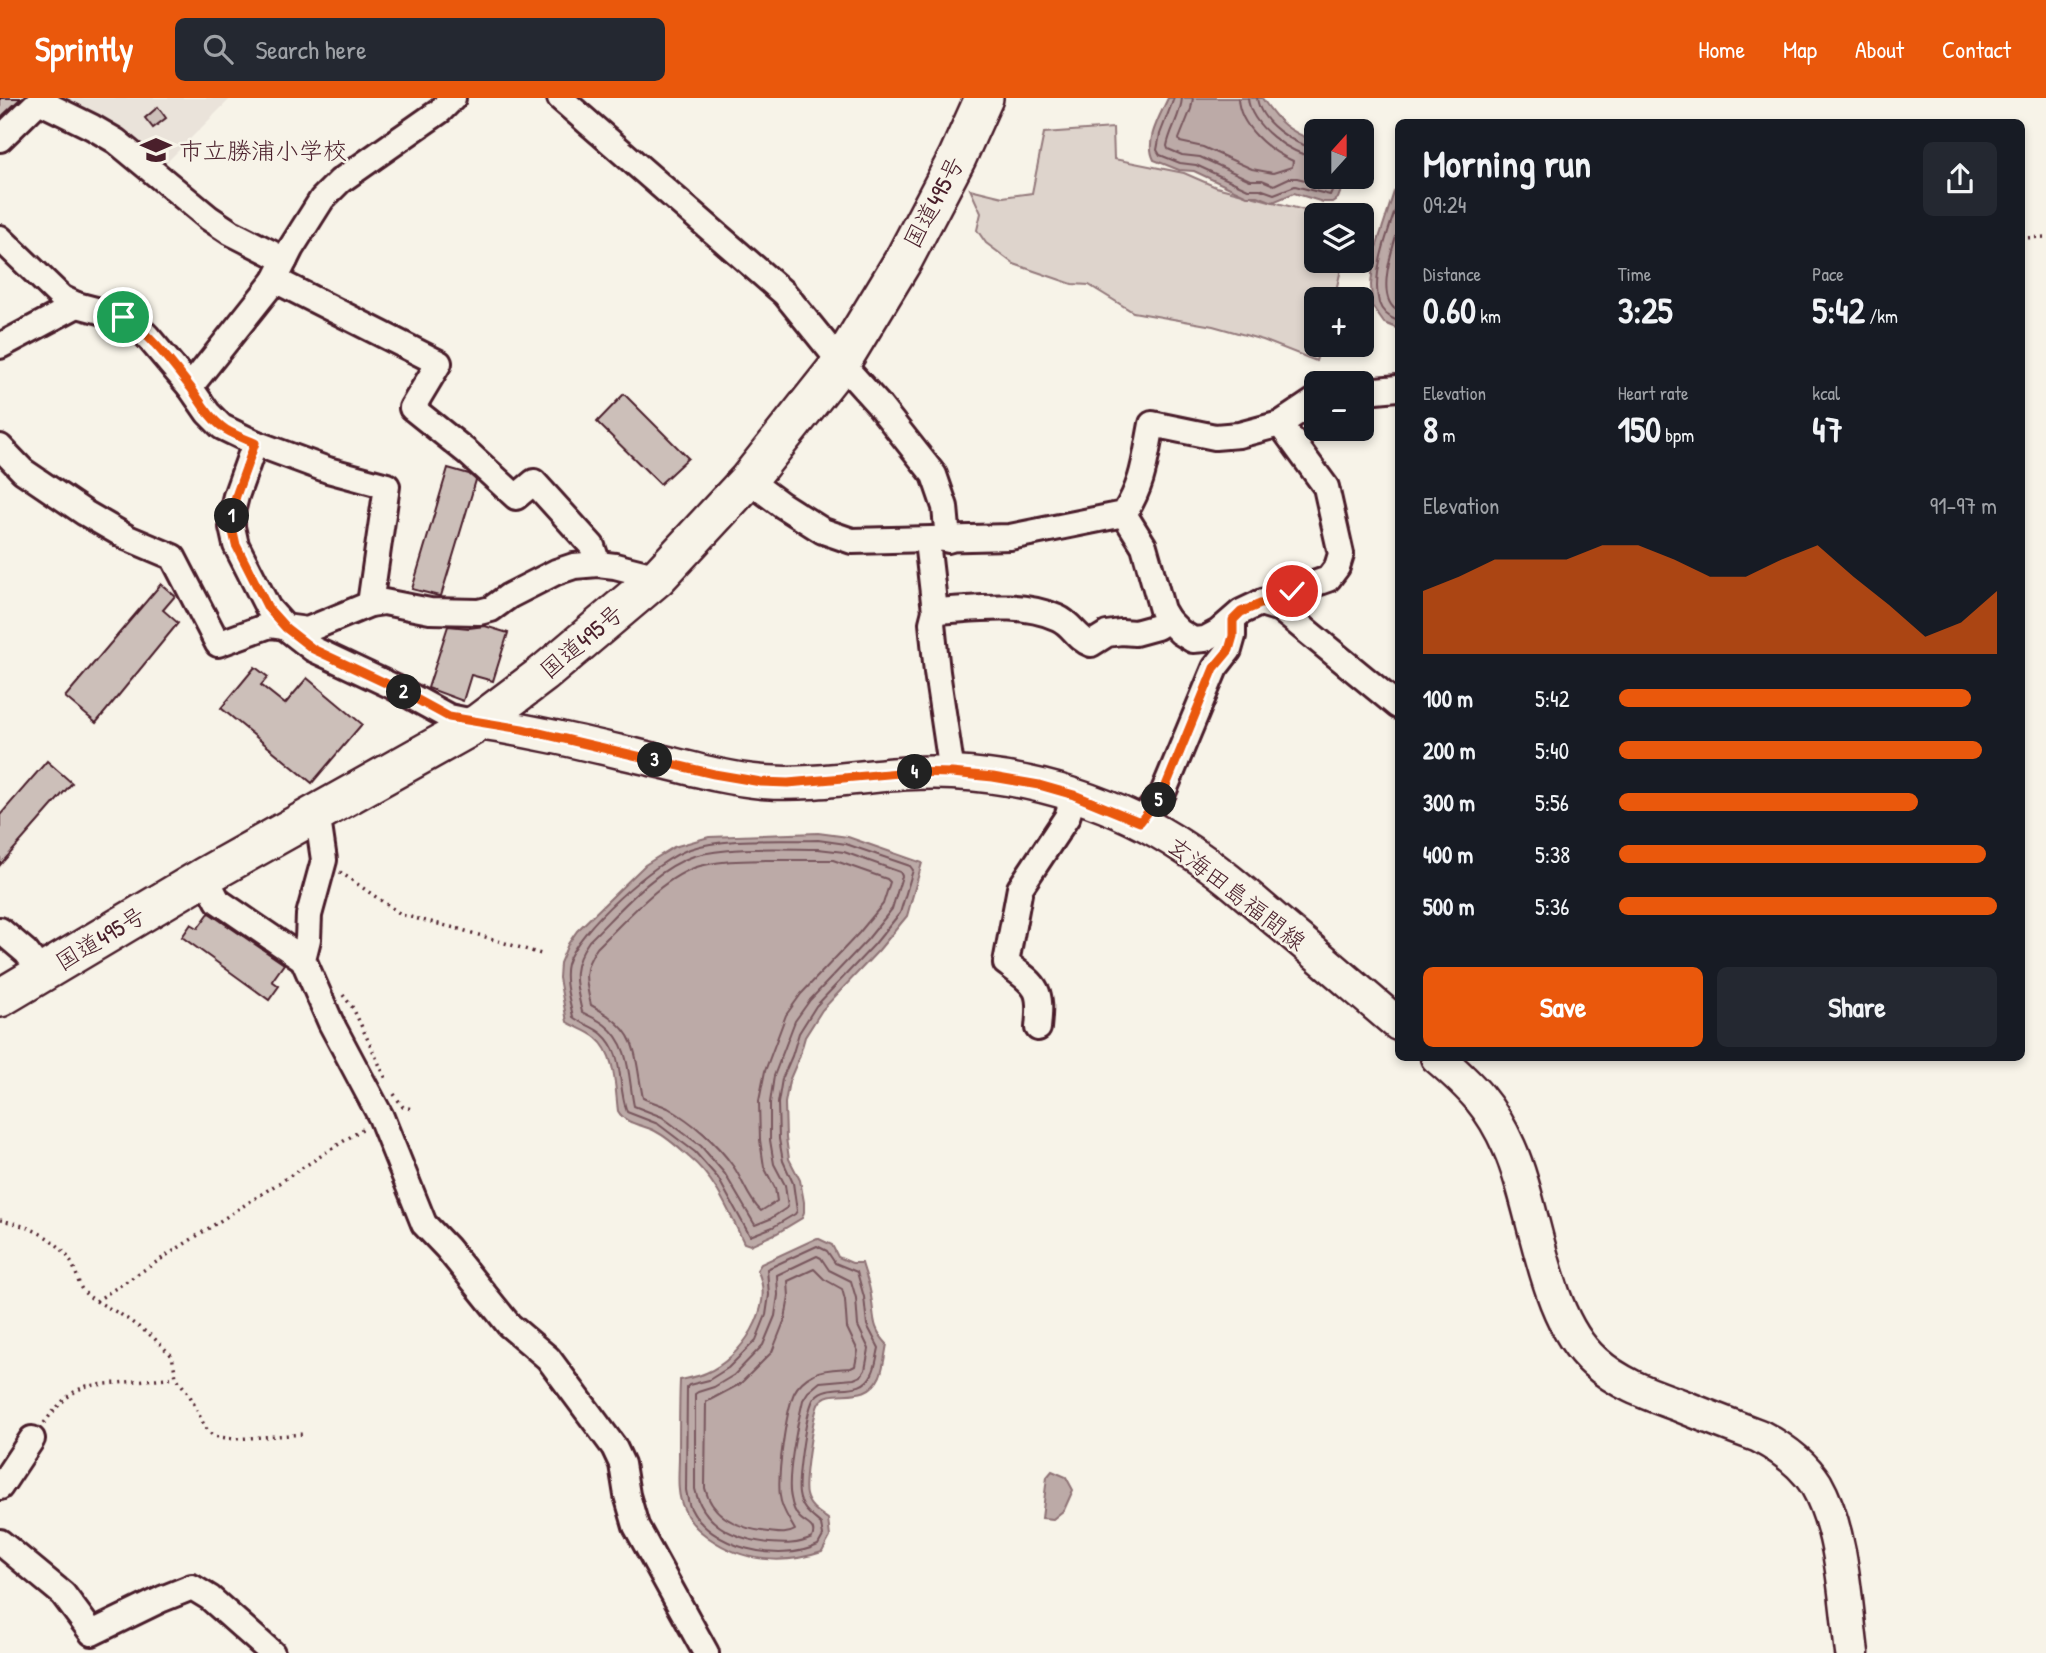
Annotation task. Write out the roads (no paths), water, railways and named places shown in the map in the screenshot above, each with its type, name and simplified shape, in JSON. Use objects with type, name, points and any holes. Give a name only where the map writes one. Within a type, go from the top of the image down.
[{"type":"highway","name":"国道495号","points":[[0,998],[205,876],[478,723],[543,674],[658,577],[748,480],[841,363],[904,259],[957,158],[984,98]]},
{"type":"main road","name":"玄海田島福間線","points":[[478,723],[522,729],[714,774],[761,782],[788,783],[910,772],[952,773],[1027,783],[1074,795],[1140,822],[1185,848],[1229,881],[1395,1021]]},
{"type":"main road","points":[[1442,1061],[1467,1082],[1487,1105],[1500,1126],[1511,1150],[1553,1292],[1564,1320],[1577,1343],[1592,1361],[1613,1377],[1636,1389],[1776,1445],[1815,1483],[1837,1539],[1852,1653]]},
{"type":"street","points":[[190,387],[280,270],[322,199],[340,181],[440,111],[453,98]]},
{"type":"street","points":[[561,98],[785,294],[934,475],[945,507],[938,541],[935,611],[932,623],[952,773]]},
{"type":"street","points":[[0,139],[38,101],[92,127],[117,141],[209,218],[280,270],[439,363],[412,408],[467,452],[516,498],[534,482],[592,546],[598,564]]},
{"type":"street","points":[[0,238],[62,298],[77,305],[123,317],[135,324],[222,427],[255,443],[328,470],[387,486],[370,604]]},
{"type":"street","points":[[0,346],[77,305]]},
{"type":"street","points":[[1374,390],[1395,388]]},
{"type":"street","points":[[748,480],[823,531],[852,541],[938,541],[1010,537],[1124,514],[1142,481],[1152,424],[1215,437],[1239,435],[1280,424],[1304,408]]},
{"type":"street","points":[[1124,514],[1144,546],[1162,610],[1180,632],[1193,640],[1205,639],[1218,632],[1241,612],[1260,603],[1328,579],[1337,567],[1341,554],[1326,487],[1280,424]]},
{"type":"street","points":[[255,443],[236,496],[232,527],[236,545],[268,608],[286,628],[313,649],[394,687],[449,717],[478,723]]},
{"type":"street","points":[[0,447],[23,471],[85,513],[128,538],[173,557],[218,644],[270,625],[307,630],[370,604],[384,602],[430,611],[479,612],[491,609],[509,596],[574,566],[615,566],[658,577]]},
{"type":"street","points":[[1260,603],[1280,609],[1395,704]]},
{"type":"street","points":[[935,611],[1018,607],[1040,611],[1062,620],[1076,631],[1082,641],[1091,644],[1107,634],[1146,630],[1168,620]]},
{"type":"street","points":[[1140,822],[1163,793],[1214,668],[1229,650],[1233,636],[1233,620]]},
{"type":"street","points":[[1038,1028],[1038,992],[1006,963],[1020,888],[1068,817],[1074,795]]},
{"type":"street","points":[[303,959],[308,939],[309,915],[324,860],[317,812]]},
{"type":"street","points":[[205,876],[218,901],[303,959],[331,1023],[381,1117],[424,1224],[447,1248],[509,1325],[548,1358],[614,1447],[622,1464],[636,1526],[706,1653]]},
{"type":"street","points":[[0,930],[26,952],[42,973]]},
{"type":"street","points":[[0,1487],[32,1439]]},
{"type":"street","points":[[0,1542],[63,1594],[92,1633],[192,1587],[210,1598],[272,1653]]},
{"type":"water","points":[[1168,98],[1262,98],[1285,125],[1304,137],[1304,189],[1341,189],[1338,198],[1332,202],[1323,202],[1294,193],[1273,202],[1258,196],[1247,196],[1194,171],[1179,170],[1154,160],[1151,145],[1157,121]]},
{"type":"water","points":[[1394,192],[1395,327],[1384,323],[1374,309],[1374,287],[1371,285],[1374,254]]},
{"type":"water","points":[[818,833],[848,837],[922,863],[907,916],[822,1010],[805,1037],[789,1081],[785,1103],[786,1138],[789,1159],[800,1180],[804,1202],[802,1218],[750,1245],[744,1243],[721,1197],[698,1166],[664,1136],[621,1116],[611,1062],[603,1045],[593,1036],[567,1022],[559,978],[560,963],[577,931],[645,865],[674,847],[709,837]]},
{"type":"water","points":[[817,1238],[832,1245],[838,1257],[852,1263],[862,1263],[870,1288],[874,1322],[887,1344],[880,1376],[874,1385],[866,1391],[824,1398],[817,1409],[805,1488],[809,1503],[828,1519],[830,1537],[822,1552],[793,1559],[764,1559],[736,1552],[705,1535],[691,1521],[681,1503],[678,1483],[680,1380],[703,1374],[719,1366],[752,1330],[762,1300],[762,1284],[757,1270],[761,1264]]},
{"type":"water","points":[[1052,1471],[1066,1477],[1073,1490],[1064,1510],[1053,1519],[1042,1518],[1047,1477]]},
{"type":"place","name":"市立勝浦小学校","points":[[156,150]]}]
